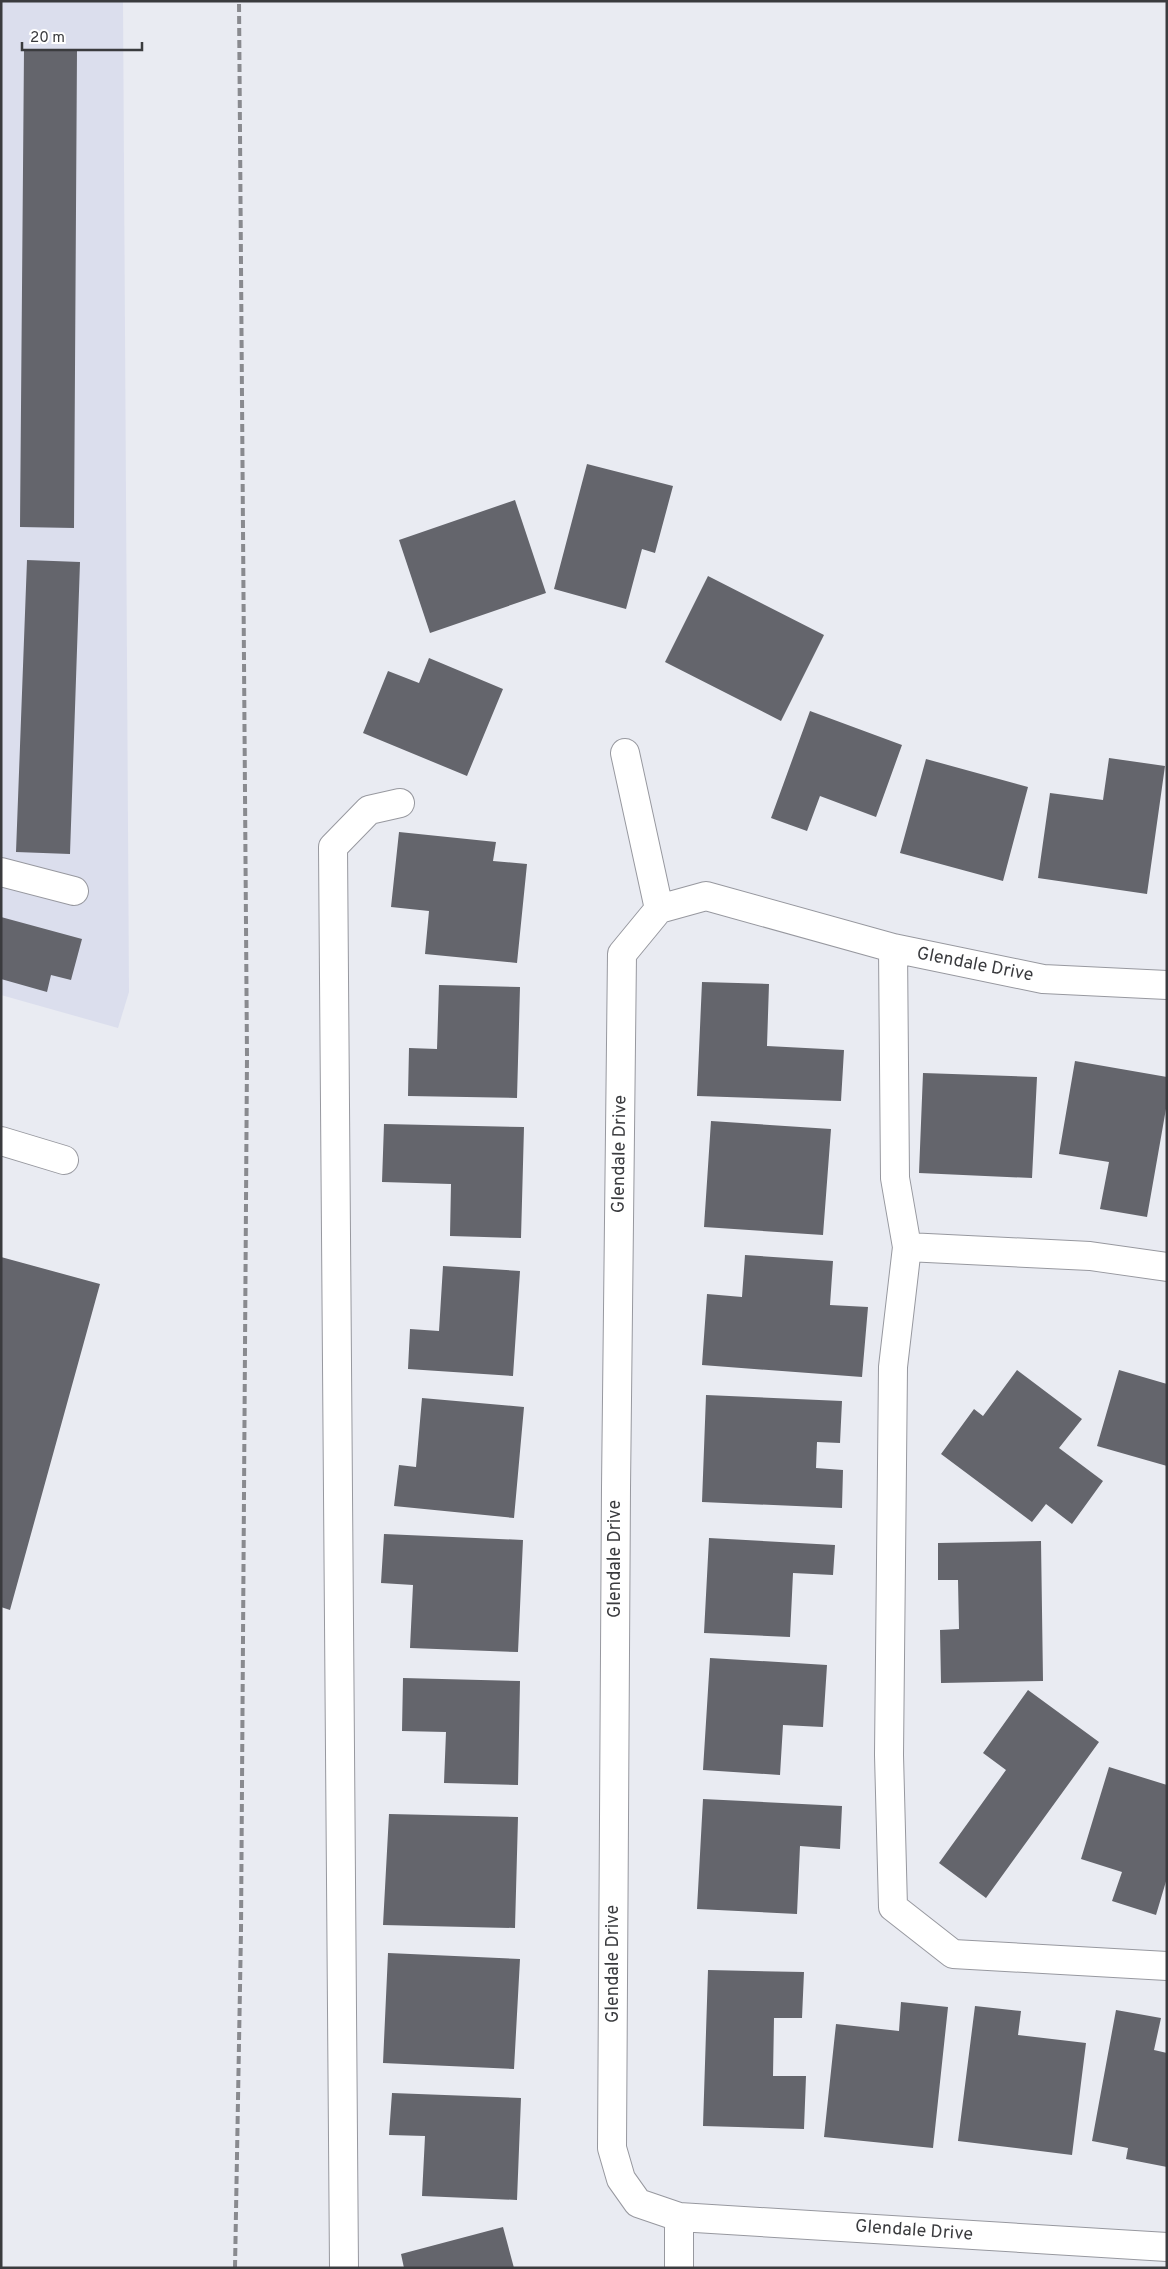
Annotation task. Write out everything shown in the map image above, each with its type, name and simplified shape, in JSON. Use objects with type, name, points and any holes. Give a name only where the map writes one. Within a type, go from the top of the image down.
[{"type":"street","points":[[625,753],[659,909]]},
{"type":"street","points":[[344,2268],[333,847],[369,810],[400,803]]},
{"type":"street","points":[[1,872],[74,892]]},
{"type":"street","name":"Glendale Drive","points":[[1167,985],[1042,978],[893,948],[706,896],[659,909],[622,954],[616,1468],[612,2148],[621,2179],[638,2203],[679,2217],[1167,2247]]},
{"type":"street","points":[[893,948],[895,1178],[907,1247],[893,1367],[889,1755],[892,1907],[953,1954],[1167,1966]]},
{"type":"street","points":[[1,1141],[64,1160]]},
{"type":"street","points":[[907,1247],[1090,1256],[1167,1267]]},
{"type":"street","points":[[678,2268],[679,2217]]},
{"type":"shaded area","points":[[1,1],[123,1],[129,992],[118,1028],[1,995]]},
{"type":"building","points":[[24,50],[77,50],[74,528],[20,527]]},
{"type":"building","points":[[587,464],[673,486],[655,553],[642,549],[626,609],[554,589]]},
{"type":"building","points":[[515,500],[546,593],[430,633],[399,540]]},
{"type":"building","points":[[27,560],[80,562],[70,854],[16,852]]},
{"type":"building","points":[[708,576],[824,635],[781,721],[665,662]]},
{"type":"building","points":[[429,658],[503,689],[467,776],[363,733],[388,671],[419,683]]},
{"type":"building","points":[[810,711],[902,745],[876,817],[820,796],[807,831],[771,818]]},
{"type":"building","points":[[1109,758],[1165,766],[1147,894],[1038,878],[1050,793],[1103,800]]},
{"type":"building","points":[[926,759],[1028,787],[1003,881],[900,853]]},
{"type":"building","points":[[399,832],[496,842],[493,861],[527,864],[517,963],[425,954],[429,911],[391,907]]},
{"type":"building","points":[[1,917],[82,939],[71,980],[51,975],[47,992],[1,979]]},
{"type":"building","points":[[702,982],[769,984],[767,1046],[844,1050],[841,1101],[697,1096]]},
{"type":"building","points":[[439,985],[520,987],[517,1098],[408,1096],[409,1048],[437,1049]]},
{"type":"building","points":[[1075,1061],[1167,1077],[1167,1103],[1147,1217],[1100,1209],[1109,1162],[1059,1154]]},
{"type":"building","points":[[923,1073],[1037,1077],[1032,1178],[919,1173]]},
{"type":"building","points":[[711,1121],[831,1129],[823,1235],[704,1227]]},
{"type":"building","points":[[384,1124],[524,1127],[521,1238],[450,1236],[451,1184],[382,1182]]},
{"type":"building","points":[[745,1255],[833,1261],[830,1305],[868,1307],[862,1377],[702,1365],[707,1294],[742,1297]]},
{"type":"building","points":[[1,1257],[100,1284],[10,1610],[1,1607]]},
{"type":"building","points":[[443,1266],[520,1271],[513,1376],[408,1369],[410,1329],[439,1331]]},
{"type":"building","points":[[1017,1370],[1082,1419],[1059,1448],[1103,1481],[1072,1524],[1046,1504],[1032,1522],[941,1454],[974,1409],[983,1416]]},
{"type":"building","points":[[1119,1370],[1167,1384],[1167,1466],[1097,1446]]},
{"type":"building","points":[[706,1395],[842,1401],[840,1443],[817,1442],[816,1468],[843,1470],[842,1508],[702,1502]]},
{"type":"building","points":[[422,1398],[524,1407],[514,1518],[394,1506],[399,1465],[416,1467]]},
{"type":"building","points":[[384,1534],[523,1540],[518,1652],[410,1648],[413,1585],[381,1583]]},
{"type":"building","points":[[709,1538],[835,1545],[833,1575],[793,1573],[790,1637],[704,1633]]},
{"type":"building","points":[[1041,1541],[1043,1681],[941,1683],[940,1630],[959,1629],[958,1580],[938,1580],[938,1543]]},
{"type":"building","points":[[710,1658],[827,1665],[823,1727],[783,1725],[780,1775],[703,1770]]},
{"type":"building","points":[[403,1678],[520,1681],[518,1785],[444,1783],[446,1732],[402,1731]]},
{"type":"building","points":[[1028,1690],[1099,1742],[986,1898],[939,1863],[1006,1770],[983,1753]]},
{"type":"building","points":[[1109,1767],[1167,1785],[1167,1878],[1156,1915],[1112,1901],[1122,1872],[1081,1859]]},
{"type":"building","points":[[703,1799],[842,1806],[840,1849],[800,1846],[797,1914],[697,1909]]},
{"type":"building","points":[[389,1814],[518,1817],[515,1928],[383,1925]]},
{"type":"building","points":[[388,1953],[520,1959],[514,2069],[383,2063]]},
{"type":"building","points":[[708,1970],[804,1972],[802,2018],[774,2018],[773,2076],[806,2076],[804,2129],[703,2126]]},
{"type":"building","points":[[901,2002],[948,2007],[933,2148],[824,2137],[836,2024],[899,2031]]},
{"type":"building","points":[[975,2006],[1021,2011],[1018,2035],[1086,2043],[1072,2155],[958,2141]]},
{"type":"building","points":[[1116,2010],[1161,2018],[1154,2050],[1167,2053],[1167,2167],[1126,2159],[1128,2148],[1092,2141]]},
{"type":"building","points":[[392,2093],[521,2098],[517,2200],[422,2196],[425,2136],[389,2135]]},
{"type":"building","points":[[503,2227],[514,2268],[404,2268],[401,2254]]},
{"type":"railway","points":[[235,2268],[241,1931],[247,1057],[239,1]]}]
